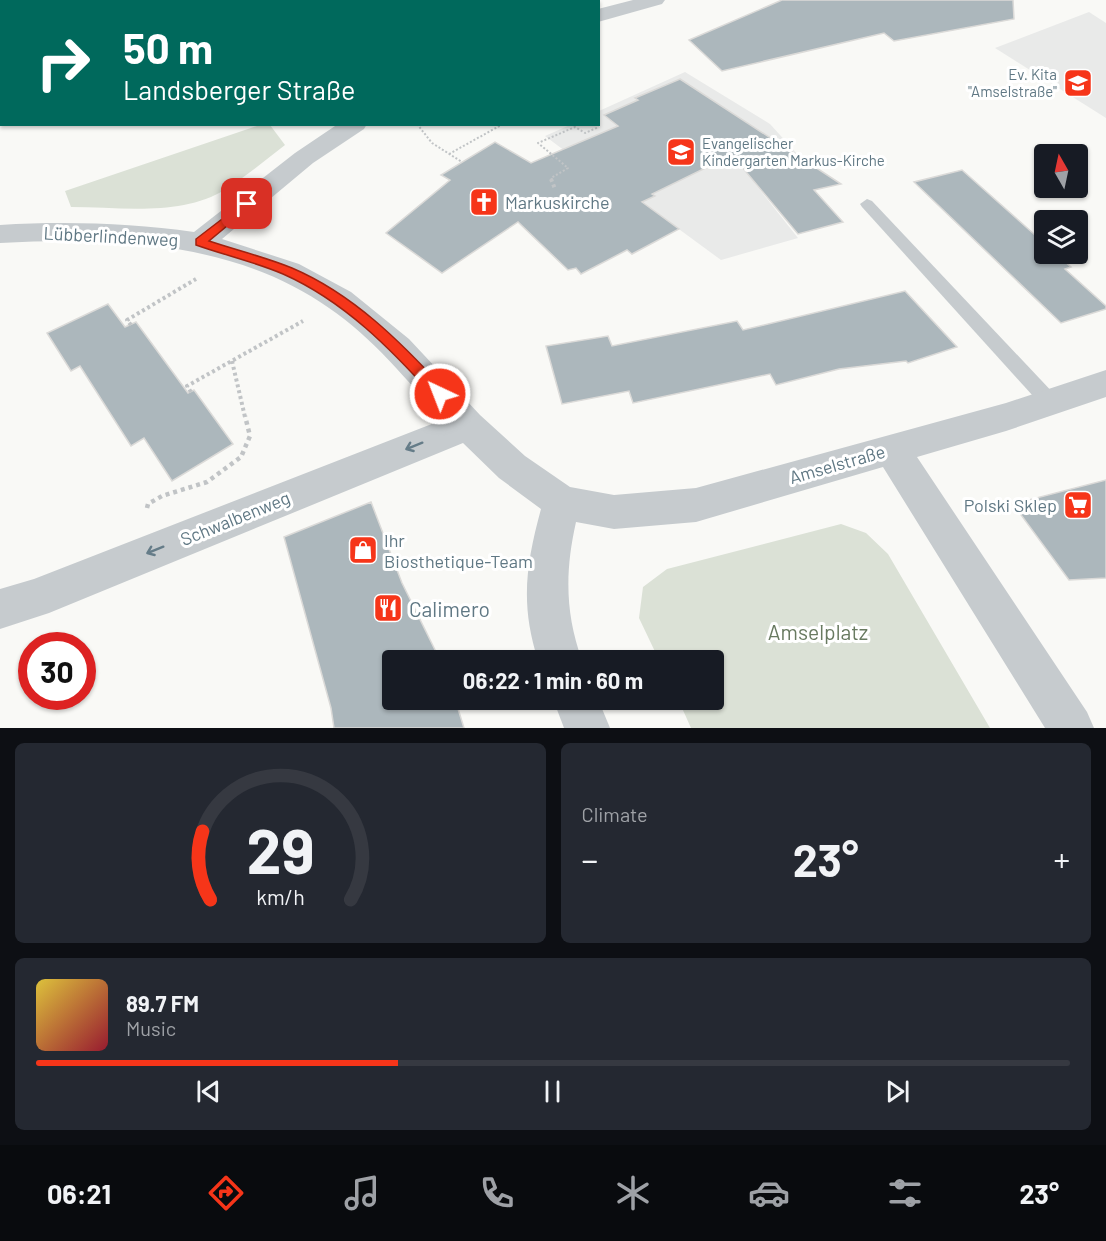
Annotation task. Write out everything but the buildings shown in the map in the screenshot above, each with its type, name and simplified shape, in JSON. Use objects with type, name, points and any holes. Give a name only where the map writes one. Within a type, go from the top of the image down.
[{"type":"street","points":[[600,15],[655,0]]},
{"type":"street","points":[[200,242],[304,158],[352,126]]},
{"type":"street","name":"Lübberlindenweg","points":[[0,234],[50,231],[143,234],[200,242],[288,271],[340,300],[398,348],[468,424],[512,466],[562,502]]},
{"type":"street","name":"Amselstraße","points":[[562,502],[614,512],[696,505],[1006,417],[1106,383]]},
{"type":"street","name":"Schwalbenweg","points":[[0,609],[34,599],[468,424]]},
{"type":"street","points":[[891,449],[1071,728]]},
{"type":"street","points":[[556,650],[549,633],[546,592],[549,549],[562,502]]},
{"type":"street","points":[[580,710],[587,728]]},
{"type":"lane","points":[[867,204],[1050,402]]},
{"type":"path","points":[[419,126],[432,143],[462,162]]},
{"type":"path","points":[[449,154],[499,126]]},
{"type":"path","points":[[555,189],[551,177],[568,168],[538,143],[575,127],[585,133],[599,127]]},
{"type":"path","points":[[130,325],[127,320],[238,255]]},
{"type":"path","points":[[191,392],[187,386],[340,300]]},
{"type":"path","points":[[149,552],[144,522],[148,504],[162,496],[207,482],[241,457],[250,436],[232,361]]},
{"type":"shaded area","name":"Ev. Kita \"Amselstraße\"","points":[[1089,12],[1106,23],[1106,118],[995,48]]},
{"type":"shaded area","name":"Evangelischer Kindergarten Markus-Kirche","points":[[685,72],[770,124],[809,167],[753,181],[798,238],[721,260],[642,202],[655,196],[642,186],[609,184],[545,136],[568,126],[600,126],[600,111]]},
{"type":"green space","points":[[257,126],[271,126],[285,145],[226,189],[190,204],[130,209],[71,207],[65,191]]},
{"type":"green space","name":"Amselplatz","points":[[841,524],[866,533],[888,554],[990,728],[691,728],[683,710],[724,710],[724,650],[654,650],[639,618],[643,587],[667,569]]},
{"type":"place","name":"Ev. Kita \"Amselstraße\"","points":[[1078,83]]},
{"type":"place","name":"Evangelischer Kindergarten Markus-Kirche","points":[[681,152]]},
{"type":"place","name":"Markuskirche","points":[[484,202]]},
{"type":"place","name":"Polski Sklep","points":[[1078,505]]},
{"type":"place","name":"Ihr Biosthetique-Team","points":[[363,550]]},
{"type":"place","name":"Calimero","points":[[388,608]]},
{"type":"route","points":[[247,204],[200,242],[288,271],[340,300],[398,348],[440,394]]}]
